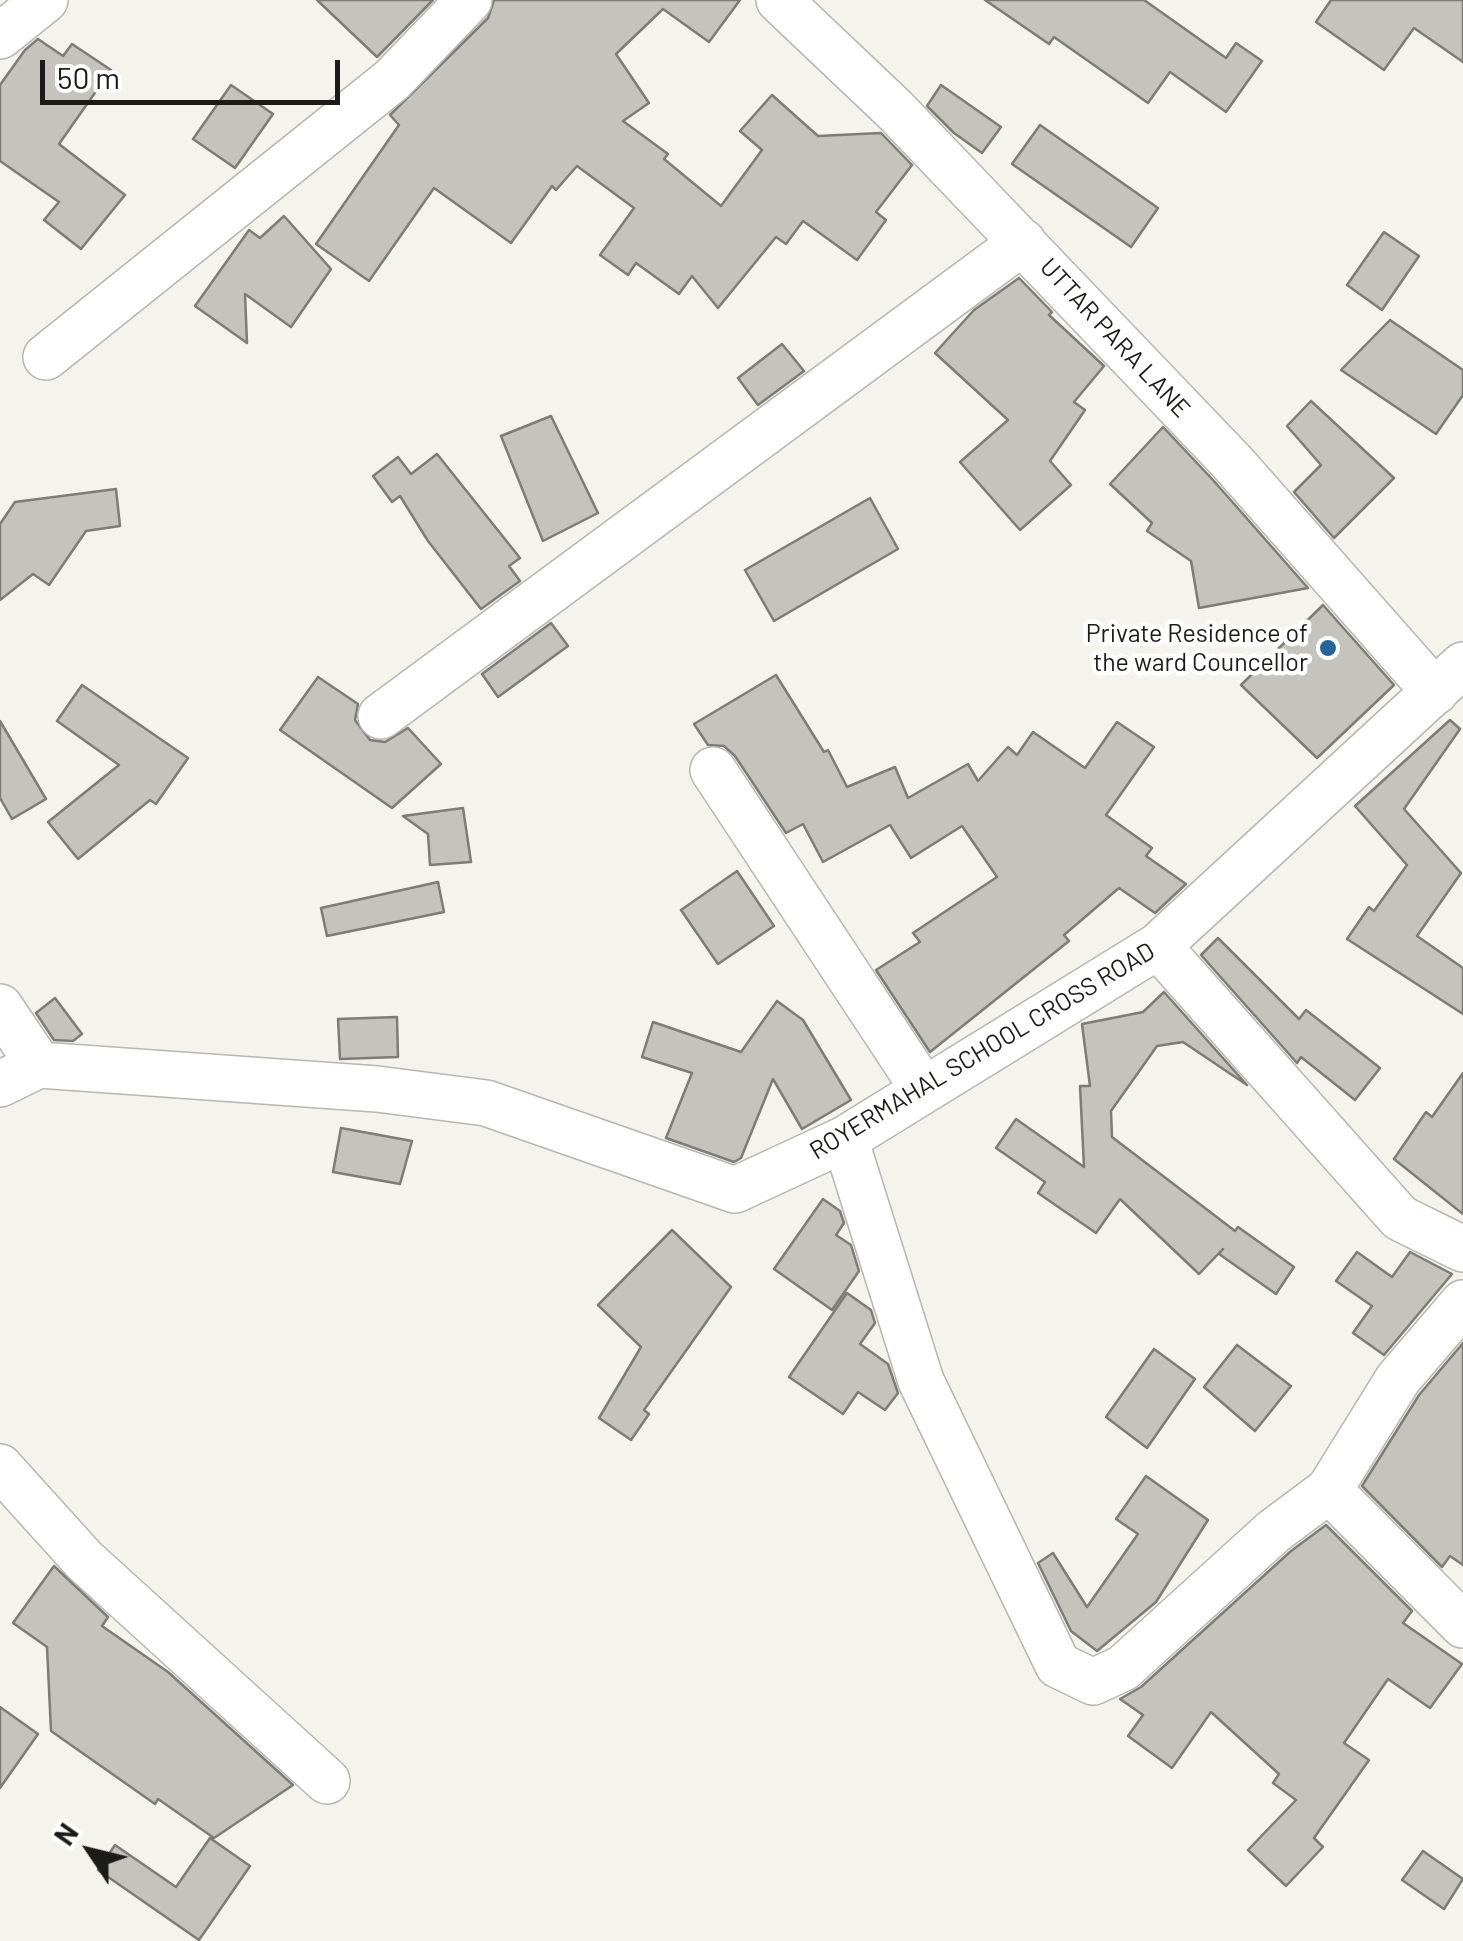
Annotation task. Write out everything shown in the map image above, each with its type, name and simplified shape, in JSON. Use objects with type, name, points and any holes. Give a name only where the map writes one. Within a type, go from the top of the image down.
[{"type":"street","points":[[0,36],[45,0]]},
{"type":"street","points":[[46,358],[392,80],[469,0]]},
{"type":"street","name":"UTTAR PARA LANE","points":[[779,0],[1023,242],[1232,462],[1449,679]]},
{"type":"street","points":[[381,716],[1023,242]]},
{"type":"street","name":"ROYERMAHAL SCHOOL CROSS ROAD","points":[[20,1074],[377,1090],[486,1104],[735,1190],[845,1139],[1158,946],[1449,679]]},
{"type":"street","points":[[713,770],[752,836],[924,1090]]},
{"type":"street","points":[[1158,946],[1400,1218],[1463,1249]]},
{"type":"street","points":[[0,1007],[20,1074]]},
{"type":"street","points":[[845,1139],[920,1381],[1058,1665],[1093,1682],[1122,1668],[1274,1531],[1329,1490],[1398,1379],[1463,1303]]},
{"type":"street","points":[[0,1467],[84,1560],[327,1782]]},
{"type":"street","points":[[1329,1490],[1463,1626]]},
{"type":"building","points":[[317,0],[433,0],[377,57]]},
{"type":"building","points":[[494,0],[740,0],[709,42],[663,9],[616,54],[649,103],[623,121],[668,154],[664,159],[721,206],[762,150],[740,131],[772,95],[818,136],[881,133],[912,165],[876,212],[886,220],[857,260],[803,221],[786,244],[776,237],[718,308],[692,276],[679,294],[636,263],[628,275],[600,255],[634,208],[577,166],[556,190],[552,186],[511,243],[434,188],[369,281],[316,244],[399,125],[390,115],[488,18]]},
{"type":"building","points":[[985,0],[1144,0],[1226,58],[1236,43],[1262,61],[1226,112],[1170,72],[1148,103],[1054,37],[1049,44]]},
{"type":"building","points":[[1331,0],[1463,0],[1463,62],[1414,28],[1384,70],[1316,22]]},
{"type":"building","points":[[38,39],[63,56],[72,44],[111,70],[59,144],[125,195],[81,249],[44,220],[59,202],[0,161],[0,85],[25,50]]},
{"type":"building","points":[[231,85],[273,114],[235,168],[193,139]]},
{"type":"building","points":[[941,85],[1001,127],[982,153],[927,106]]},
{"type":"building","points":[[1040,125],[1158,208],[1131,247],[1012,164]]},
{"type":"building","points":[[284,216],[331,269],[291,327],[245,294],[247,343],[195,306],[249,230],[260,238]]},
{"type":"building","points":[[1384,232],[1419,256],[1382,310],[1347,285]]},
{"type":"building","points":[[1019,278],[1052,312],[1049,315],[1104,366],[1074,402],[1085,410],[1050,461],[1071,485],[1020,530],[960,462],[1008,420],[935,353],[974,310]]},
{"type":"building","points":[[1390,320],[1463,370],[1463,395],[1436,434],[1341,370]]},
{"type":"building","points":[[782,344],[804,371],[758,405],[738,378]]},
{"type":"building","points":[[1311,401],[1394,478],[1334,538],[1294,492],[1321,465],[1287,426]]},
{"type":"building","points":[[551,416],[598,513],[543,541],[501,436]]},
{"type":"building","points":[[1163,427],[1308,588],[1199,608],[1191,561],[1147,531],[1152,523],[1110,484]]},
{"type":"building","points":[[437,454],[520,558],[509,566],[520,581],[481,609],[428,541],[400,496],[392,502],[373,476],[398,457],[411,474]]},
{"type":"building","points":[[116,489],[120,526],[86,531],[49,585],[33,574],[0,600],[0,524],[15,502]]},
{"type":"building","points":[[870,498],[898,549],[774,621],[745,570]]},
{"type":"building","name":"Private Residence of the ward Councellor","points":[[1323,605],[1394,685],[1317,758],[1241,685]]},
{"type":"building","points":[[551,623],[568,646],[498,697],[482,674]]},
{"type":"building","points":[[776,675],[824,752],[828,750],[847,787],[895,767],[908,798],[968,764],[978,781],[1008,747],[1017,755],[1033,732],[1085,768],[1117,722],[1154,747],[1106,815],[1152,848],[1146,856],[1186,884],[1155,913],[1119,888],[1064,935],[1069,941],[930,1052],[876,970],[920,942],[913,933],[997,877],[962,826],[911,858],[890,825],[823,862],[803,824],[786,833],[735,756],[724,746],[708,745],[694,724]]},
{"type":"building","points":[[318,677],[358,704],[355,720],[370,740],[385,742],[408,728],[441,764],[392,808],[280,730]]},
{"type":"building","points":[[82,685],[188,758],[156,804],[150,800],[78,859],[48,822],[119,765],[57,721]]},
{"type":"building","points":[[1450,720],[1460,729],[1404,809],[1461,873],[1417,936],[1463,968],[1463,1014],[1347,939],[1369,907],[1374,911],[1407,865],[1355,806]]},
{"type":"building","points":[[0,721],[46,799],[12,819],[0,798]]},
{"type":"building","points":[[463,808],[471,862],[430,865],[428,834],[403,816]]},
{"type":"building","points":[[737,871],[774,926],[718,964],[681,910]]},
{"type":"building","points":[[438,882],[444,912],[327,936],[321,908]]},
{"type":"building","points":[[1218,938],[1299,1019],[1306,1010],[1380,1068],[1355,1100],[1301,1057],[1297,1063],[1201,955]]},
{"type":"building","points":[[1164,992],[1247,1085],[1183,1042],[1157,1046],[1111,1111],[1112,1137],[1235,1231],[1238,1227],[1294,1267],[1276,1294],[1219,1254],[1223,1249],[1199,1274],[1120,1199],[1096,1233],[1038,1193],[1045,1182],[996,1148],[1016,1119],[1084,1167],[1080,1086],[1090,1086],[1082,1024],[1143,1012]]},
{"type":"building","points":[[55,998],[82,1034],[73,1041],[54,1040],[36,1013]]},
{"type":"building","points":[[777,1001],[803,1020],[851,1100],[802,1129],[773,1079],[741,1158],[734,1162],[666,1138],[692,1073],[642,1057],[653,1022],[741,1052]]},
{"type":"building","points":[[397,1017],[398,1057],[340,1059],[338,1019]]},
{"type":"building","points":[[1463,1073],[1463,1214],[1394,1159],[1426,1112],[1432,1117]]},
{"type":"building","points":[[341,1128],[412,1141],[400,1184],[333,1172]]},
{"type":"building","points":[[823,1199],[840,1211],[844,1223],[836,1235],[851,1245],[859,1271],[832,1310],[774,1269]]},
{"type":"building","points":[[672,1230],[731,1287],[644,1410],[649,1414],[631,1440],[599,1418],[641,1347],[598,1305]]},
{"type":"building","points":[[1357,1252],[1392,1277],[1410,1252],[1452,1274],[1384,1355],[1353,1333],[1372,1306],[1336,1281]]},
{"type":"building","points":[[847,1293],[871,1310],[875,1323],[860,1344],[888,1364],[898,1393],[885,1410],[858,1392],[843,1414],[789,1377]]},
{"type":"building","points":[[1463,1343],[1463,1565],[1450,1556],[1442,1567],[1362,1486],[1419,1395]]},
{"type":"building","points":[[1237,1345],[1291,1386],[1255,1431],[1204,1387]]},
{"type":"building","points":[[1154,1349],[1195,1379],[1147,1448],[1106,1417]]},
{"type":"building","points":[[1146,1476],[1208,1520],[1156,1602],[1097,1651],[1071,1631],[1038,1563],[1053,1553],[1087,1607],[1138,1534],[1116,1519]]},
{"type":"building","points":[[1326,1525],[1412,1611],[1403,1623],[1462,1664],[1430,1708],[1388,1679],[1344,1743],[1369,1760],[1314,1838],[1323,1847],[1286,1886],[1248,1850],[1296,1800],[1273,1783],[1279,1774],[1211,1712],[1172,1768],[1128,1736],[1143,1715],[1120,1699],[1141,1687],[1291,1551]]},
{"type":"building","points":[[54,1566],[108,1617],[102,1626],[168,1672],[293,1785],[214,1838],[158,1799],[155,1804],[51,1731],[47,1647],[13,1623]]},
{"type":"building","points":[[0,1707],[38,1734],[0,1788]]},
{"type":"building","points":[[210,1838],[250,1866],[199,1940],[98,1870],[115,1845],[176,1887]]},
{"type":"building","points":[[1423,1851],[1463,1879],[1444,1909],[1402,1880]]},
{"type":"place","name":"Private Residence of the ward Councellor","points":[[1328,648]]}]
